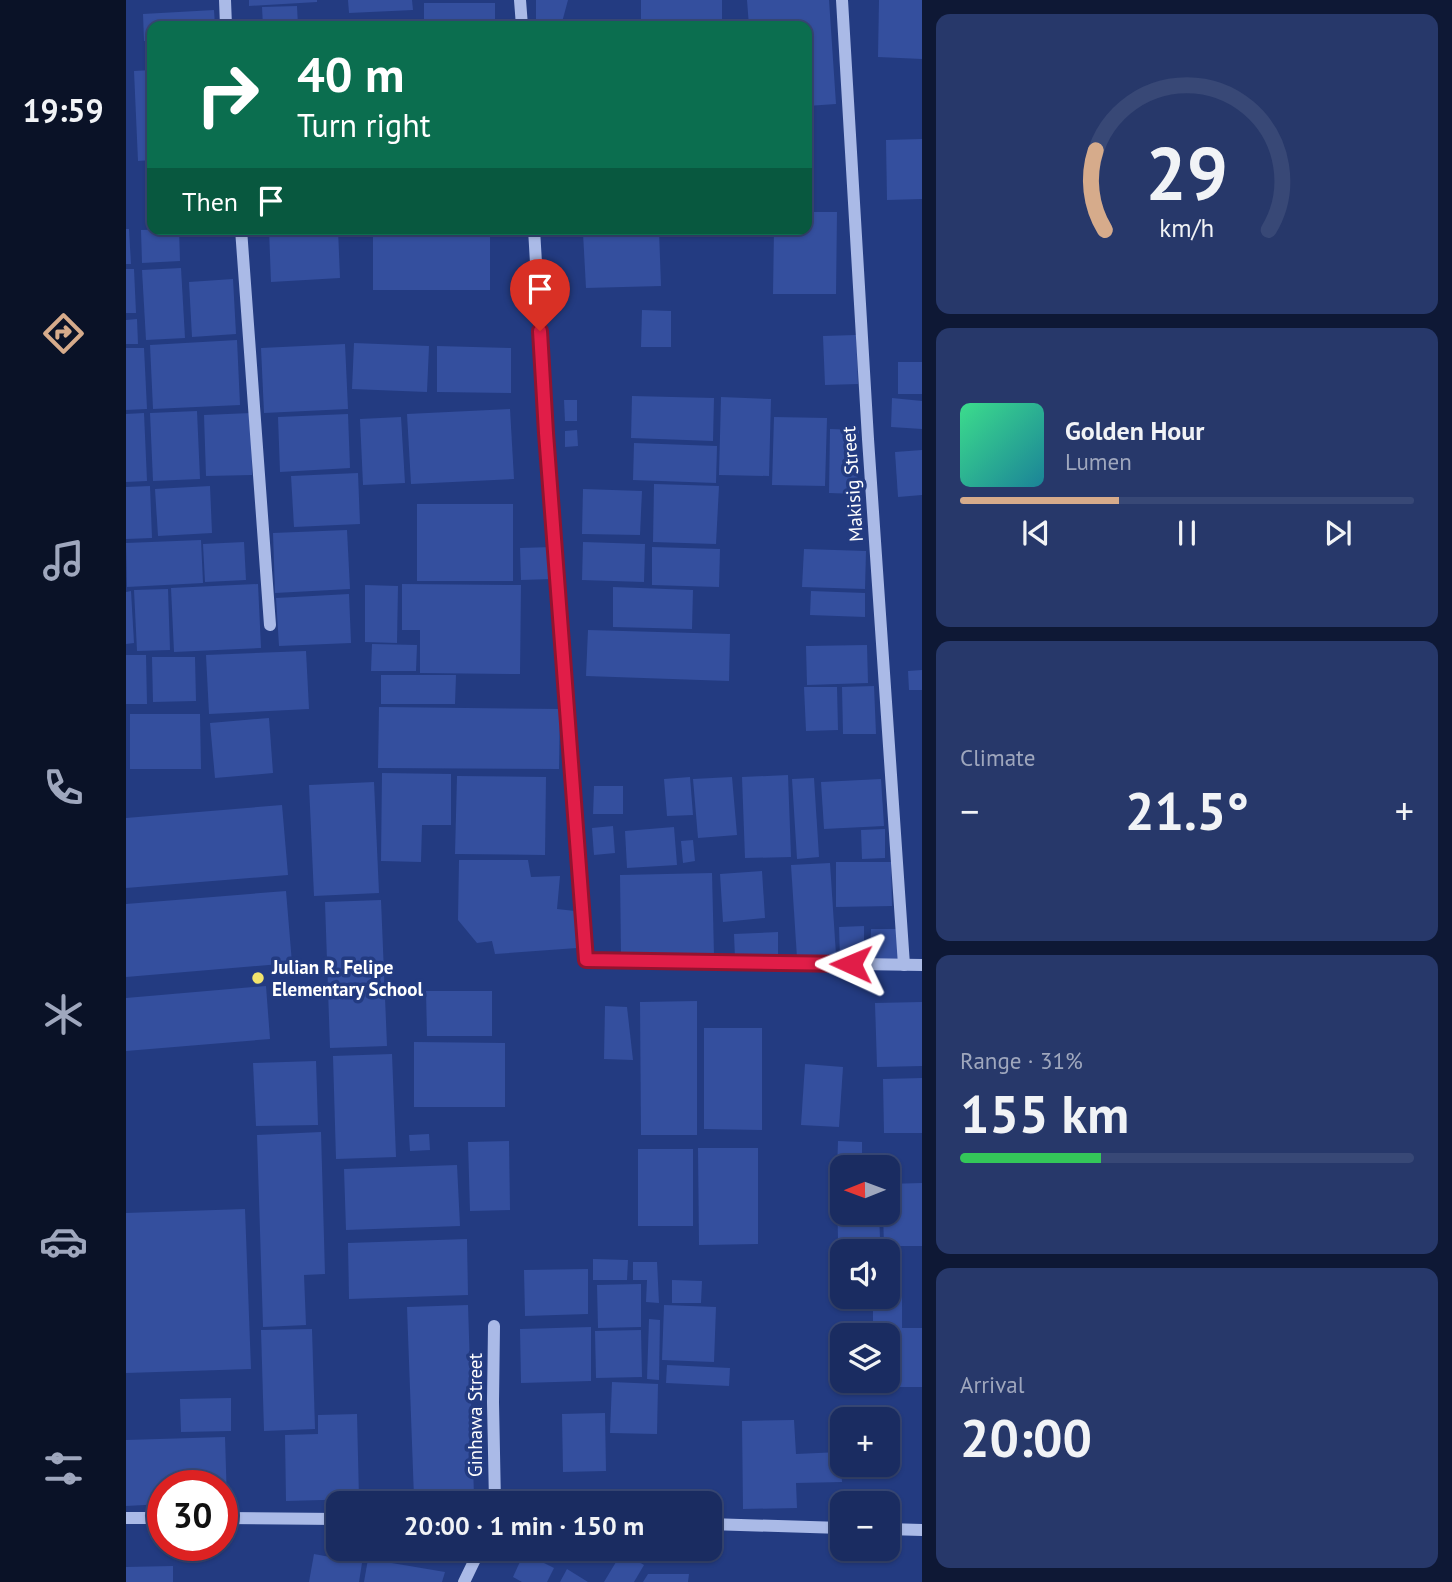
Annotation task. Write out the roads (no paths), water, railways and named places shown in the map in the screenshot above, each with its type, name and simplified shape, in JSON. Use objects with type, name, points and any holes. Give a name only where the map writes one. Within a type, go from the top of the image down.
[{"type":"street","points":[[225,0],[226,21]]},
{"type":"street","points":[[520,0],[522,21]]},
{"type":"street","name":"Makisig Street","points":[[842,0],[868,439],[904,965]]},
{"type":"street","points":[[241,235],[270,625]]},
{"type":"street","points":[[534,235],[546,433],[586,960],[922,965]]},
{"type":"street","name":"Ginhawa Street","points":[[494,1326],[495,1491]]},
{"type":"street","points":[[126,1518],[147,1518]]},
{"type":"street","points":[[238,1518],[326,1519]]},
{"type":"street","points":[[722,1524],[830,1528]]},
{"type":"street","points":[[900,1529],[922,1530]]},
{"type":"street","points":[[464,1582],[474,1561]]},
{"type":"place","name":"Julian R. Felipe Elementary School","points":[[258,978]]}]
